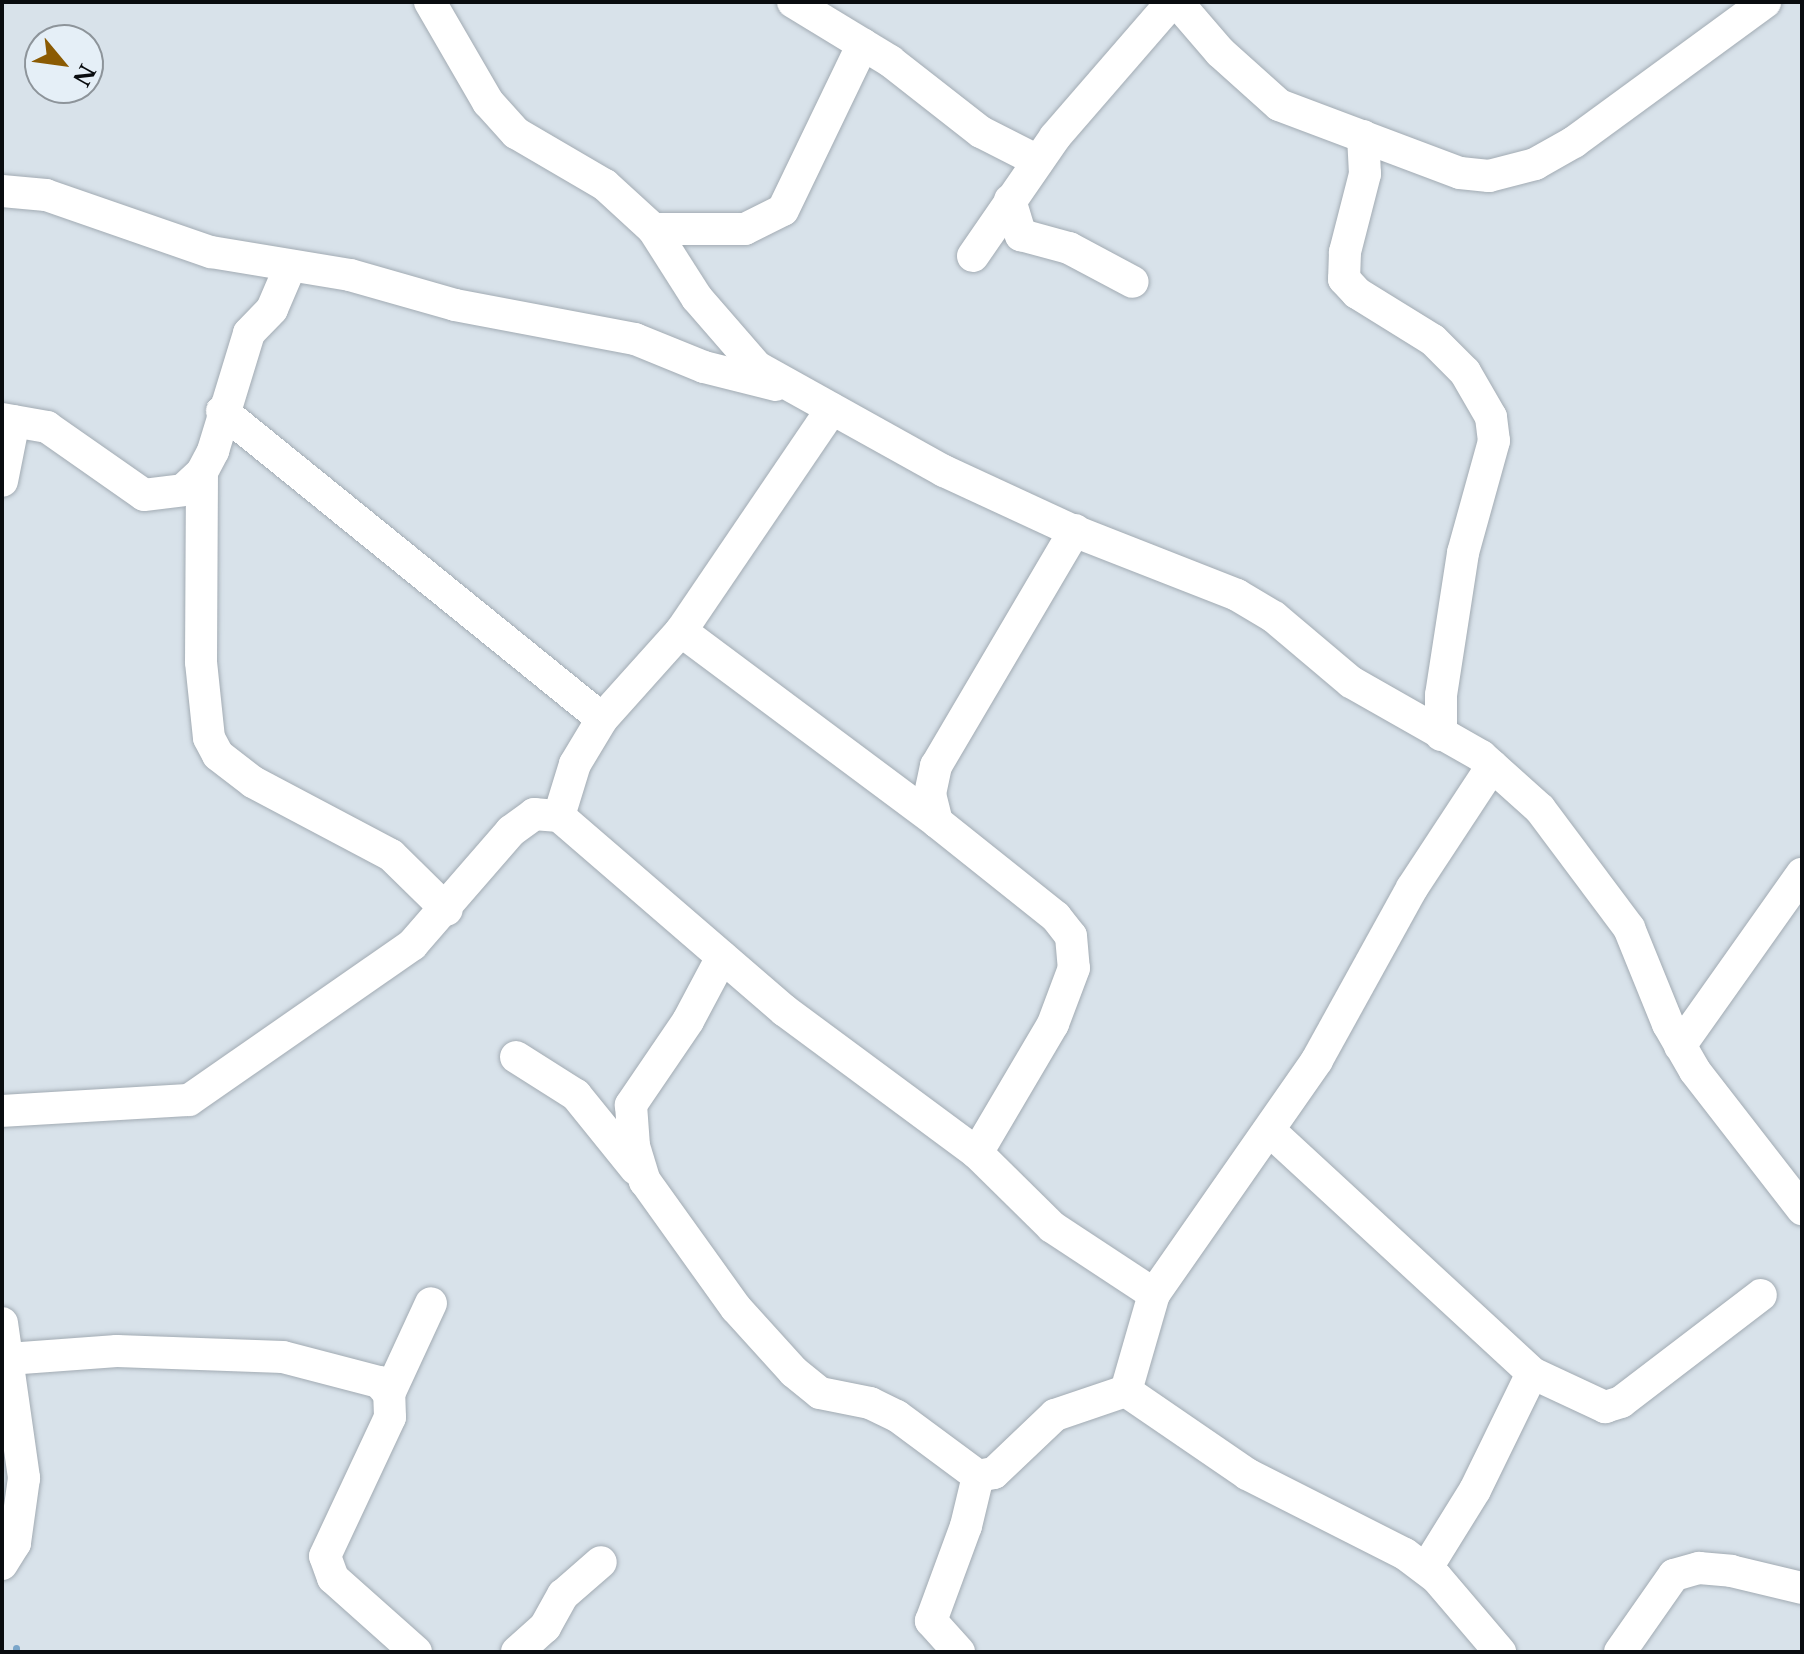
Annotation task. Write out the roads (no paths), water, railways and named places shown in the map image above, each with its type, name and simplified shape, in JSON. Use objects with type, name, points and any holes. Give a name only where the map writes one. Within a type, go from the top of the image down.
[{"type":"street","points":[[430,2],[488,102],[516,133],[605,185],[653,229],[697,298],[757,367],[787,388],[832,409],[944,471],[1075,530],[1237,595],[1274,617],[1351,682],[1492,766],[1540,809],[1629,928],[1680,1046],[1802,1209]]},
{"type":"street","points":[[793,2],[863,44],[981,132],[1038,161]]},
{"type":"street","points":[[973,256],[1008,213],[1038,161],[1174,2],[1220,52],[1279,105],[1460,173],[1489,176],[1522,168],[1574,142],[1765,2]]},
{"type":"street","points":[[653,229],[745,229],[783,210],[863,44]]},
{"type":"street","points":[[1363,136],[1365,174],[1345,252],[1344,279],[1357,293],[1433,340],[1465,372],[1491,417],[1494,441],[1463,553],[1441,695],[1441,735]]},
{"type":"street","points":[[2,191],[46,195],[211,252],[377,281],[455,305],[635,339],[704,367],[787,388]]},
{"type":"street","points":[[1008,213],[1021,235],[1032,241],[1069,248],[1133,282]]},
{"type":"street","points":[[290,267],[272,309],[249,333],[202,472],[201,662],[209,738],[218,755],[253,782],[391,855],[447,910]]},
{"type":"street","points":[[559,816],[575,764],[602,719],[681,631],[832,409]]},
{"type":"street","points":[[222,411],[602,719]]},
{"type":"street","points":[[2,481],[8,420],[47,427],[144,495],[183,490],[202,472]]},
{"type":"street","points":[[937,822],[930,794],[936,766],[1075,530]]},
{"type":"street","points":[[681,631],[937,822],[1056,917],[1071,936],[1074,968],[1053,1024],[977,1153]]},
{"type":"street","points":[[1126,1391],[1154,1294],[1317,1060],[1412,888],[1492,766]]},
{"type":"street","points":[[2,1111],[189,1100],[412,945],[447,910],[511,831],[534,814],[559,816],[722,957],[977,1153],[1052,1227],[1154,1294]]},
{"type":"street","points":[[1680,1046],[1802,874]]},
{"type":"street","points":[[645,1181],[634,1146],[631,1105],[688,1021],[722,957]]},
{"type":"street","points":[[516,1057],[576,1095],[645,1181],[736,1308],[794,1372],[820,1393],[870,1403],[897,1416],[978,1476]]},
{"type":"street","points":[[1270,1131],[1532,1373],[1605,1407],[1621,1402],[1761,1295]]},
{"type":"street","points":[[416,1652],[333,1578],[325,1556],[390,1417],[389,1394],[431,1303]]},
{"type":"street","points":[[2,1323],[24,1478],[15,1543],[2,1564]]},
{"type":"street","points":[[8,1359],[117,1351],[283,1357],[379,1382],[389,1394]]},
{"type":"street","points":[[1426,1569],[1475,1490],[1532,1373]]},
{"type":"street","points":[[978,1476],[1008,1464],[1055,1415],[1126,1391]]},
{"type":"street","points":[[1126,1391],[1247,1474],[1372,1536],[1426,1569],[1500,1652]]},
{"type":"street","points":[[959,1652],[931,1621],[966,1526],[978,1476]]},
{"type":"street","points":[[517,1652],[545,1627],[563,1595],[601,1562]]},
{"type":"street","points":[[1620,1652],[1674,1575],[1699,1568],[1731,1571],[1802,1587]]}]
